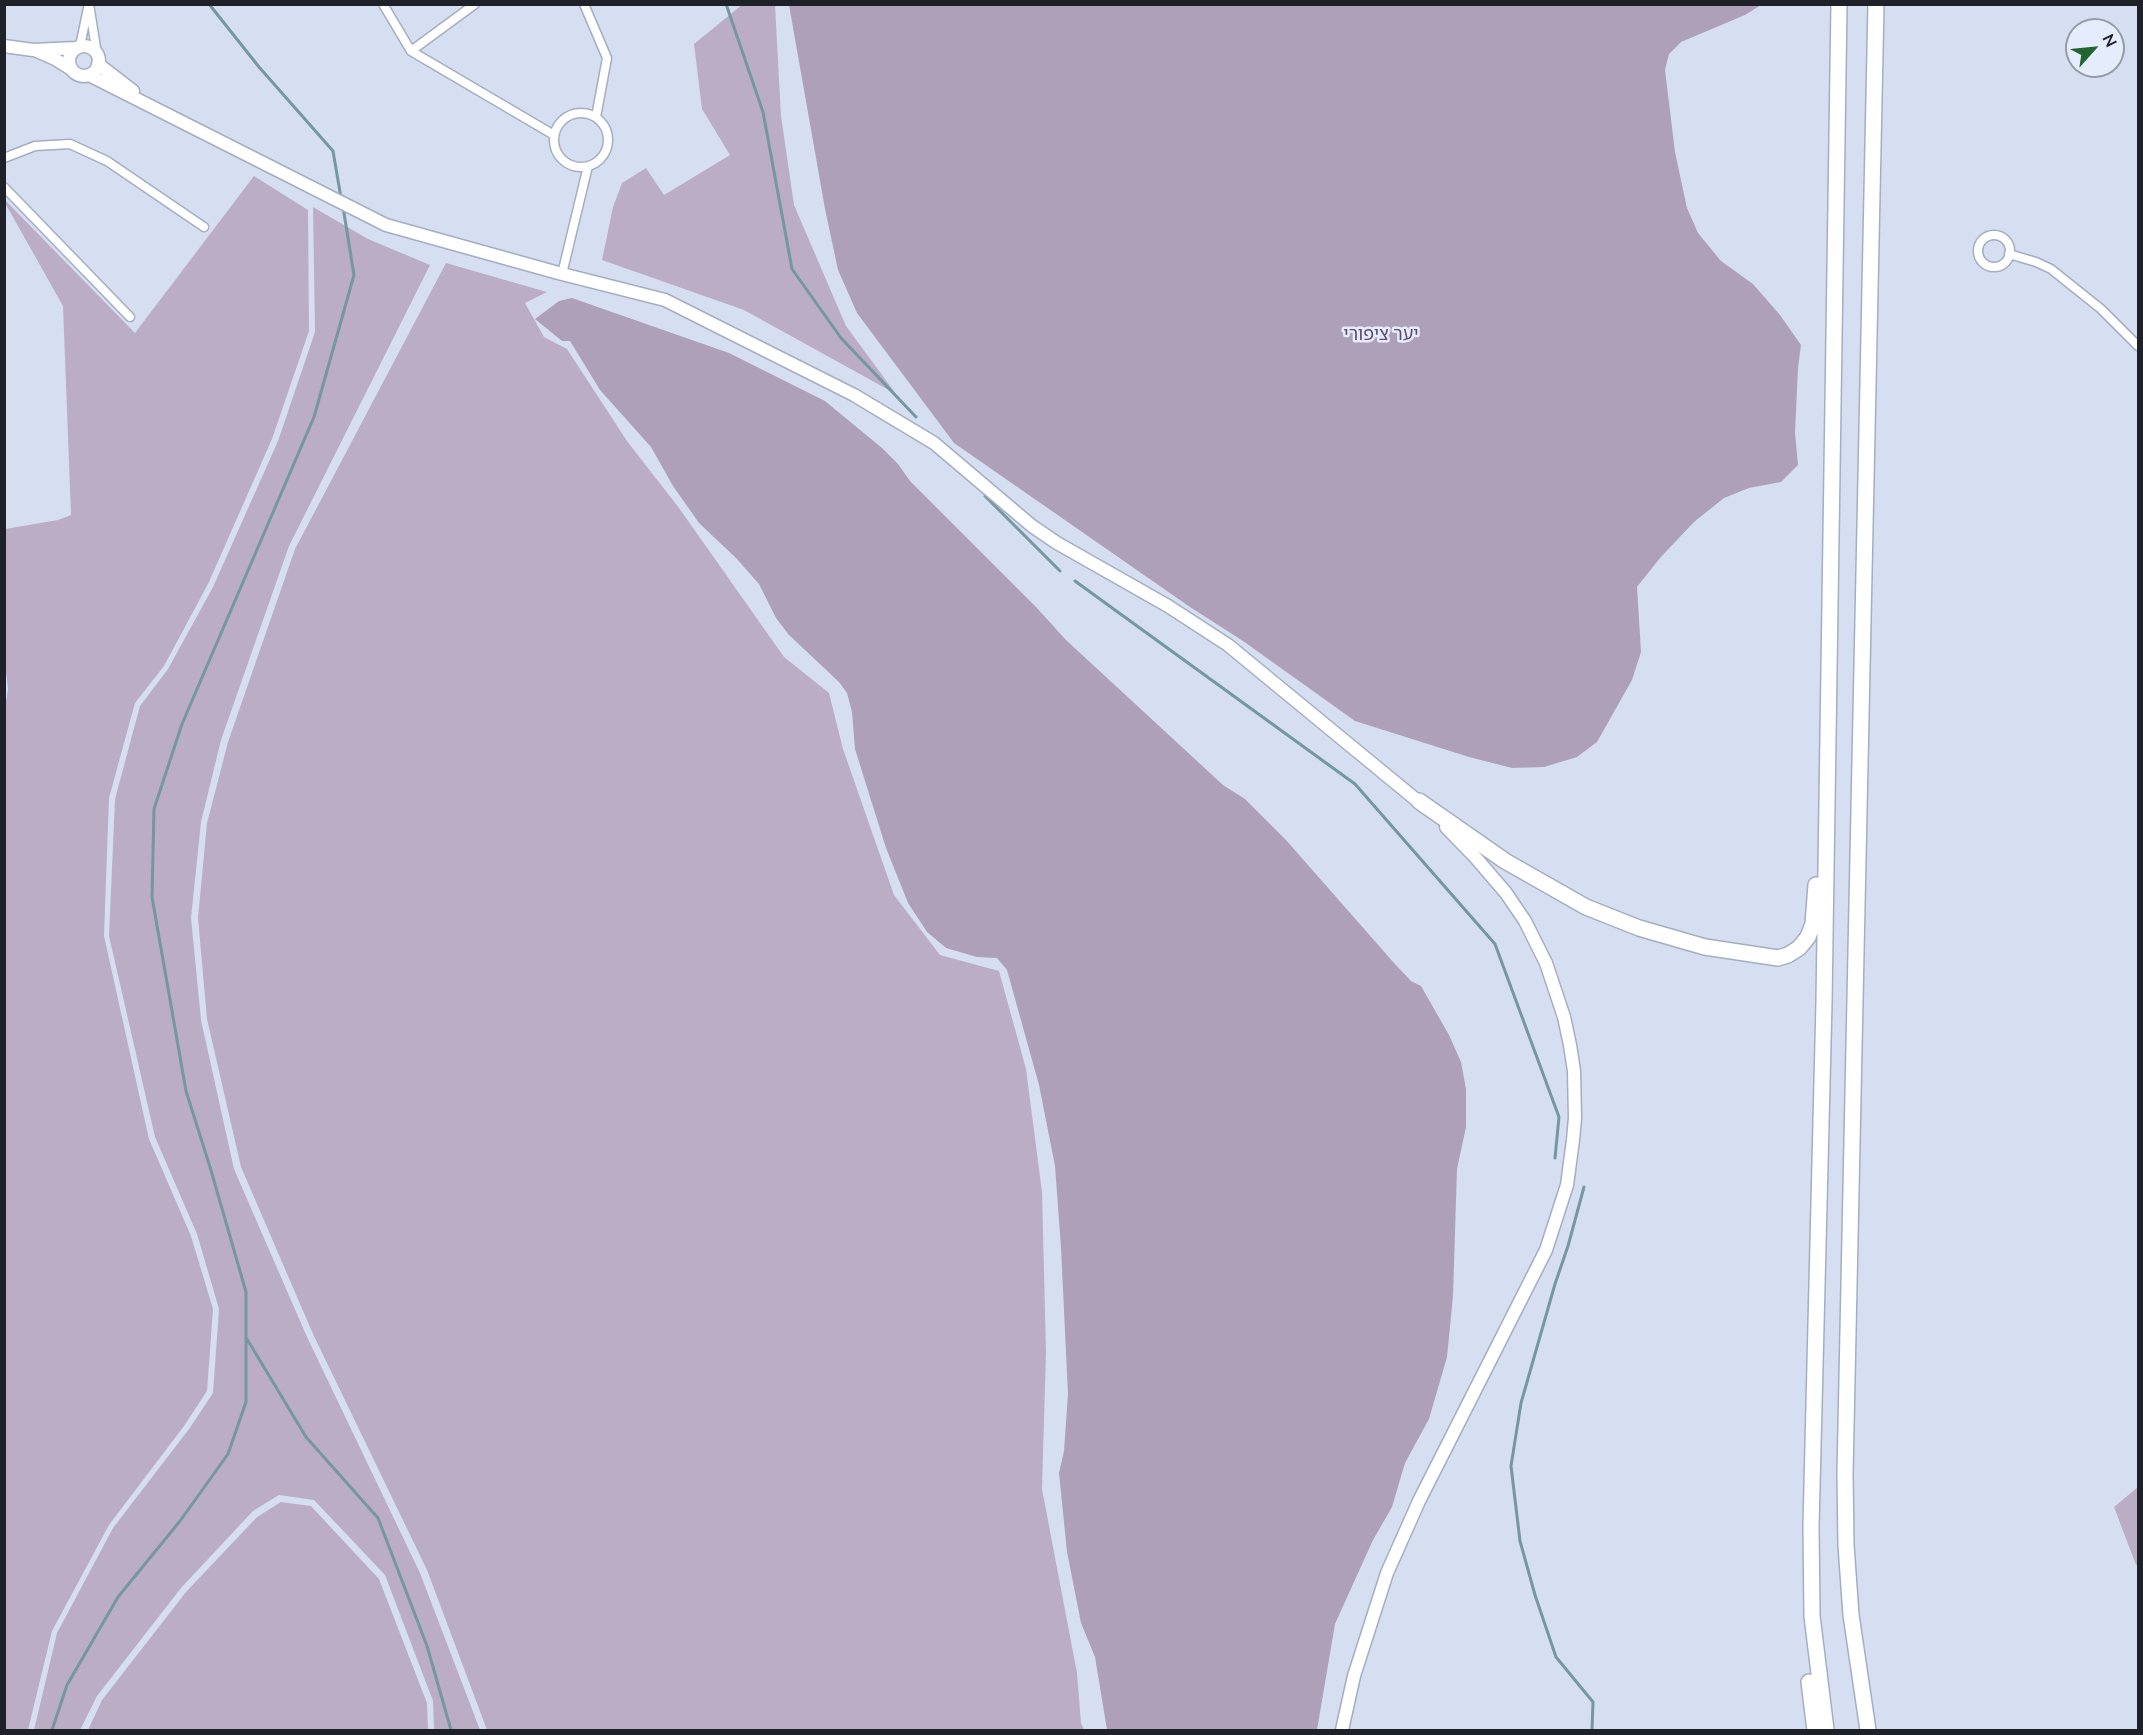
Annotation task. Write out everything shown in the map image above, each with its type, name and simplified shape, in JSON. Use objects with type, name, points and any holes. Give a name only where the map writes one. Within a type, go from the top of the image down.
[{"type":"highway","points":[[1815,1731],[1805,1625],[1811,1526],[1824,1002],[1839,4]]},
{"type":"highway","points":[[1868,1731],[1851,1615],[1846,1545],[1845,1473],[1876,4]]},
{"type":"highway","points":[[1419,801],[1505,861],[1542,883],[1608,916],[1705,947],[1778,958],[1799,948],[1808,937],[1813,924],[1828,732]]},
{"type":"highway","points":[[1811,1526],[1812,1616],[1826,1731]]},
{"type":"main road","points":[[4,46],[33,50],[90,47],[98,59],[150,105]]},
{"type":"main road","points":[[71,69],[69,60],[78,47]]},
{"type":"main road","points":[[33,50],[55,59],[78,75],[89,75],[150,105],[386,225],[665,300],[854,395],[934,443],[1040,532],[1168,606],[1228,645],[1419,801],[1454,834],[1506,893],[1525,921],[1546,963],[1564,1017],[1570,1045],[1574,1071],[1575,1118],[1567,1185],[1546,1250],[1419,1501],[1387,1573],[1354,1676],[1342,1731]]},
{"type":"main road","points":[[89,75],[97,69],[98,59]]},
{"type":"street","points":[[78,47],[89,4]]},
{"type":"street","points":[[89,4],[98,59]]},
{"type":"street","points":[[383,4],[411,51],[554,135]]},
{"type":"street","points":[[411,51],[475,4]]},
{"type":"street","points":[[584,4],[607,58],[596,117]]},
{"type":"street","points":[[578,113],[596,117],[607,131],[607,149],[603,157],[588,166],[579,167],[562,160],[557,153],[554,135],[557,127],[570,115],[578,113]]},
{"type":"street","points":[[4,158],[35,146],[70,144],[107,161],[204,227]]},
{"type":"street","points":[[562,274],[588,166]]},
{"type":"street","points":[[4,187],[130,317]]},
{"type":"street","points":[[2009,254],[2051,269],[2101,309],[2139,346]]},
{"type":"shaded area","points":[[743,4],[775,5],[781,116],[794,205],[846,326],[896,394],[744,310],[602,260],[613,207],[622,183],[646,168],[664,195],[730,155],[702,109],[694,44]]},
{"type":"shaded area","points":[[254,176],[308,210],[309,331],[272,439],[208,584],[164,666],[135,703],[109,798],[104,936],[149,1139],[191,1236],[213,1309],[207,1391],[184,1426],[109,1525],[52,1631],[28,1730],[5,1730],[4,713],[8,689],[4,655],[5,529],[58,520],[71,515],[63,306],[5,200],[135,333]]},
{"type":"shaded area","points":[[313,207],[368,239],[430,265],[289,546],[221,740],[201,822],[191,918],[201,1020],[234,1169],[307,1337],[420,1573],[480,1730],[434,1730],[433,1701],[385,1575],[314,1500],[279,1495],[253,1511],[181,1588],[97,1696],[80,1730],[34,1730],[57,1633],[113,1528],[189,1429],[213,1393],[219,1309],[197,1234],[155,1137],[109,936],[115,799],[140,706],[168,669],[213,587],[278,441],[315,332]]},
{"type":"shaded area","points":[[446,263],[547,292],[525,303],[544,337],[567,349],[627,441],[679,508],[784,657],[829,693],[843,749],[894,895],[940,955],[999,971],[1026,1069],[1042,1192],[1046,1352],[1042,1489],[1077,1673],[1081,1723],[1084,1730],[487,1730],[427,1570],[313,1334],[241,1167],[207,1019],[198,918],[207,823],[228,742],[295,549]]},
{"type":"shaded area","points":[[2138,1487],[2138,1564],[2136,1565],[2114,1507]]},
{"type":"shaded area","points":[[281,1502],[311,1506],[379,1579],[427,1703],[428,1730],[88,1730],[102,1700],[186,1592],[257,1517]]},
{"type":"green space","name":"יער ציפורי","points":[[789,5],[1761,5],[1745,15],[1681,42],[1669,54],[1665,70],[1675,152],[1687,208],[1698,233],[1721,261],[1753,284],[1780,315],[1801,345],[1795,433],[1798,465],[1781,482],[1749,488],[1724,498],[1694,522],[1660,558],[1637,587],[1641,652],[1632,680],[1597,742],[1577,757],[1544,767],[1512,768],[1355,721],[1243,641],[1190,607],[954,443],[857,313],[838,270]]},
{"type":"green space","points":[[572,298],[729,353],[825,401],[882,448],[898,464],[910,481],[1066,640],[1223,785],[1245,799],[1286,840],[1394,963],[1411,981],[1421,986],[1449,1035],[1461,1062],[1466,1089],[1466,1127],[1457,1169],[1453,1296],[1447,1357],[1429,1419],[1405,1463],[1392,1507],[1373,1540],[1335,1624],[1317,1730],[1107,1730],[1095,1657],[1081,1623],[1067,1552],[1059,1473],[1064,1451],[1068,1394],[1055,1166],[1039,1085],[1007,970],[997,958],[977,957],[946,948],[927,932],[908,903],[886,848],[855,749],[852,712],[847,693],[839,682],[789,635],[776,618],[759,584],[736,558],[699,523],[673,486],[651,447],[600,390],[570,341],[562,341],[535,319],[559,301]]},
{"type":"waterway","points":[[209,4],[259,67],[333,151],[341,198]]},
{"type":"waterway","points":[[726,4],[763,112],[792,269],[841,338],[916,417]]},
{"type":"waterway","points":[[52,1730],[67,1685],[118,1597],[180,1521],[228,1454],[246,1402],[246,1292],[186,1091],[152,897],[154,809],[182,724],[314,417],[354,275],[343,207]]},
{"type":"waterway","points":[[985,496],[1060,571]]},
{"type":"waterway","points":[[1075,581],[1355,784],[1495,944],[1559,1117],[1555,1158]]},
{"type":"waterway","points":[[1584,1187],[1521,1403],[1511,1466],[1520,1541],[1535,1595],[1556,1657],[1593,1702],[1592,1730]]},
{"type":"waterway","points":[[247,1339],[306,1437],[378,1518],[427,1646],[451,1730]]}]
